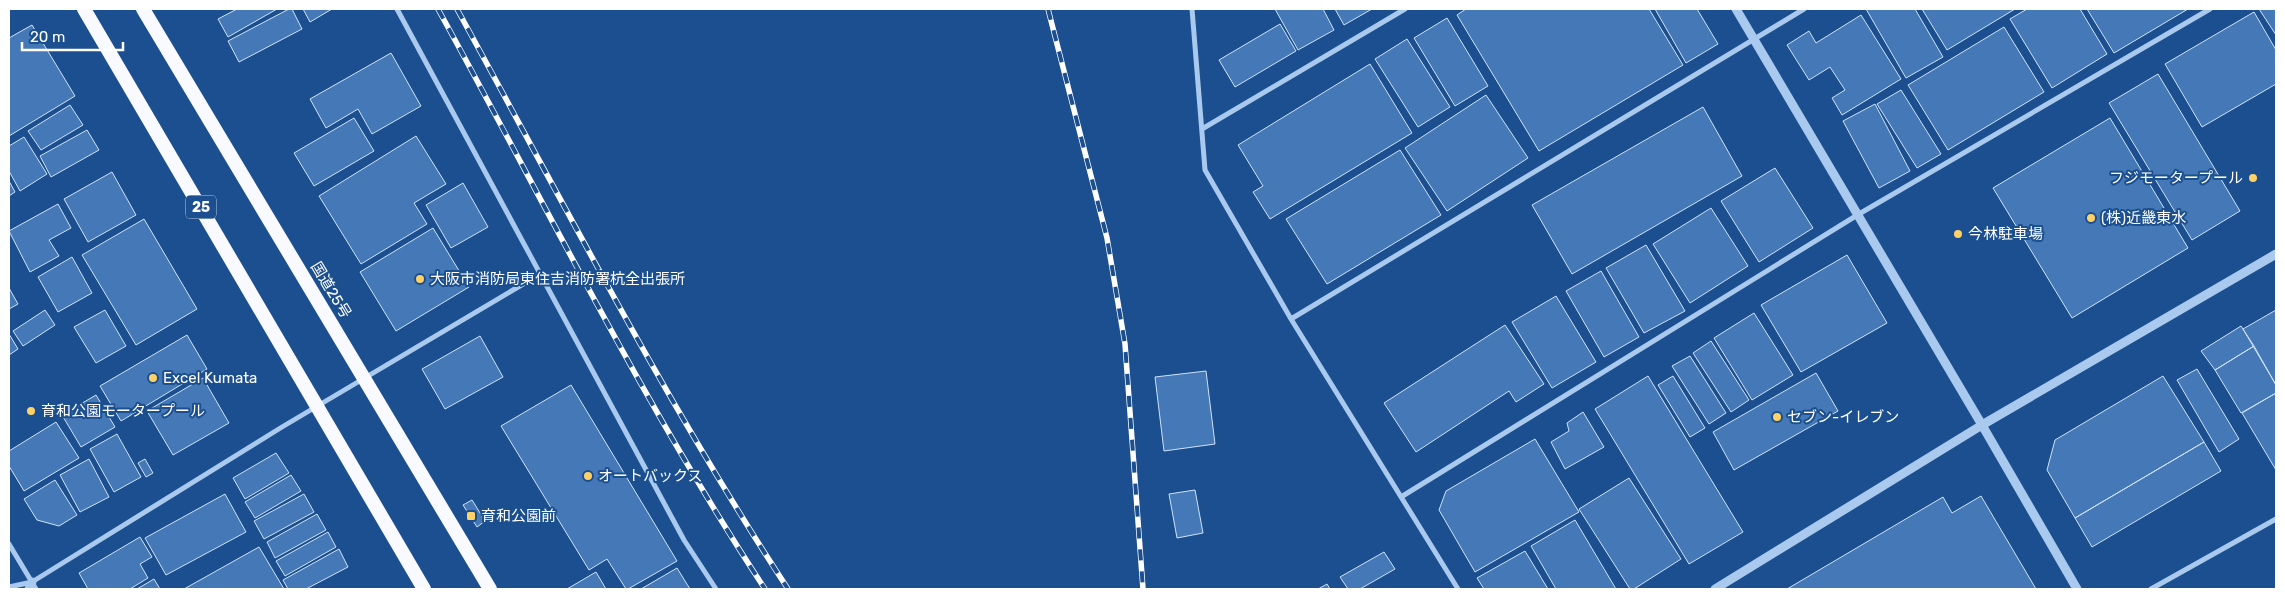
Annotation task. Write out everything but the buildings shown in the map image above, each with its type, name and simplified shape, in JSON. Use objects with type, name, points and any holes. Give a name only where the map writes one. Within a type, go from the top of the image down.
[{"type":"highway","name":"25","points":[[84,9],[424,589]]},
{"type":"highway","name":"国道25号","points":[[144,9],[490,589]]},
{"type":"street","points":[[397,9],[684,540],[716,589]]},
{"type":"street","points":[[1192,9],[1205,170],[1291,318],[1458,589]]},
{"type":"street","points":[[1202,129],[1405,9]]},
{"type":"street","points":[[1736,9],[1859,214],[2077,589]]},
{"type":"street","points":[[1291,318],[1804,9]]},
{"type":"street","points":[[1401,497],[1859,214],[2210,9]]},
{"type":"street","points":[[1715,589],[1982,425],[2276,254]]},
{"type":"street","points":[[9,587],[32,587],[317,406],[540,274]]},
{"type":"street","points":[[2151,589],[2276,518]]},
{"type":"street","points":[[9,544],[32,587]]},
{"type":"railway","points":[[438,9],[677,448],[765,589]]},
{"type":"railway","points":[[457,9],[658,375],[743,519],[788,589]]},
{"type":"railway","points":[[1048,9],[1107,238],[1125,344],[1143,589]]},
{"type":"place","name":"フジモータープール","points":[[2253,178]]},
{"type":"place","name":"(株)近畿東水","points":[[2091,218]]},
{"type":"place","name":"今林駐車場","points":[[1958,234]]},
{"type":"place","name":"大阪市消防局東住吉消防署杭全出張所","points":[[420,279]]},
{"type":"place","name":"Excel Kumata","points":[[153,378]]},
{"type":"place","name":"育和公園モータープール","points":[[31,411]]},
{"type":"place","name":"セブン-イレブン","points":[[1777,417]]},
{"type":"place","name":"オートバックス","points":[[588,476]]},
{"type":"place","name":"育和公園前","points":[[471,516]]}]
